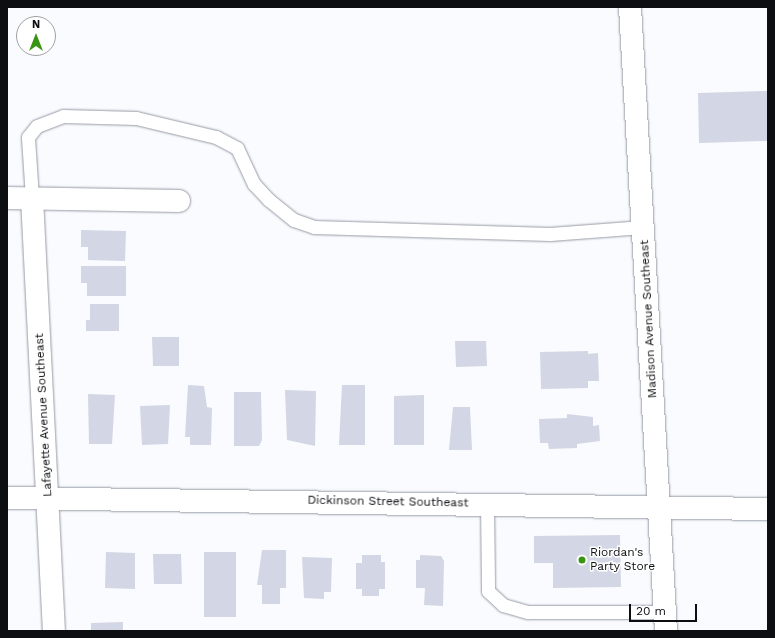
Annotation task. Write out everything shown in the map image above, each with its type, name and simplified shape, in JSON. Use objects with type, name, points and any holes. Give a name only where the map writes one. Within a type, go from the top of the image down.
[{"type":"street","name":"Madison Avenue Southeast","points":[[630,7],[660,505],[665,621]]},
{"type":"street","points":[[7,198],[179,201]]},
{"type":"street","name":"Lafayette Avenue Southeast","points":[[32,198],[49,499],[54,631]]},
{"type":"street","name":"Dickinson Street Southeast","points":[[7,498],[660,505],[768,509]]},
{"type":"lane","points":[[32,198],[28,137],[37,126],[63,116],[136,118],[216,137],[237,148],[254,184],[269,200],[294,220],[314,227],[550,234],[644,227]]},
{"type":"lane","points":[[486,503],[488,592],[503,605],[528,612],[665,621]]},
{"type":"building","points":[[767,91],[768,141],[699,143],[698,93]]},
{"type":"building","points":[[81,230],[126,231],[125,261],[88,260],[88,247],[81,247]]},
{"type":"building","points":[[81,266],[126,266],[126,296],[87,296],[87,283],[81,283]]},
{"type":"building","points":[[90,304],[119,304],[119,331],[86,331],[86,320],[90,320]]},
{"type":"building","points":[[152,337],[179,337],[179,366],[153,366]]},
{"type":"building","points":[[455,341],[486,341],[487,366],[456,367]]},
{"type":"building","points":[[588,351],[588,354],[598,353],[599,381],[588,381],[588,388],[541,389],[540,352]]},
{"type":"building","points":[[188,385],[204,386],[207,407],[212,408],[211,445],[190,445],[190,437],[185,437]]},
{"type":"building","points":[[342,385],[365,385],[365,445],[339,445]]},
{"type":"building","points":[[285,390],[316,391],[315,446],[287,440]]},
{"type":"building","points":[[234,392],[261,392],[262,440],[259,446],[234,446]]},
{"type":"building","points":[[88,394],[115,395],[112,444],[89,444]]},
{"type":"building","points":[[424,395],[424,445],[394,445],[394,396]]},
{"type":"building","points":[[170,405],[168,444],[142,445],[140,406]]},
{"type":"building","points":[[453,407],[470,407],[472,450],[449,450]]},
{"type":"building","points":[[567,414],[593,417],[593,426],[599,425],[600,441],[577,444],[577,448],[549,449],[548,443],[540,443],[539,419],[567,418]]},
{"type":"building","points":[[620,535],[621,587],[553,588],[553,563],[534,563],[534,536]]},
{"type":"building","points":[[262,550],[286,550],[286,588],[280,588],[280,604],[262,604],[262,585],[257,585]]},
{"type":"building","points":[[106,552],[135,553],[135,589],[105,588]]},
{"type":"building","points":[[204,552],[236,552],[236,617],[204,617]]},
{"type":"building","points":[[153,554],[181,554],[182,584],[154,584]]},
{"type":"building","points":[[362,555],[381,555],[381,562],[385,562],[385,589],[379,589],[379,596],[362,596],[362,589],[356,589],[356,563],[362,563]]},
{"type":"building","points":[[420,555],[441,556],[444,561],[443,606],[424,605],[425,588],[416,588],[416,560],[420,560]]},
{"type":"building","points":[[302,557],[332,558],[331,592],[324,592],[324,599],[304,598]]},
{"type":"building","points":[[123,622],[123,631],[91,631],[91,623]]},
{"type":"place","name":"Riordan's Party Store","points":[[582,560]]}]
